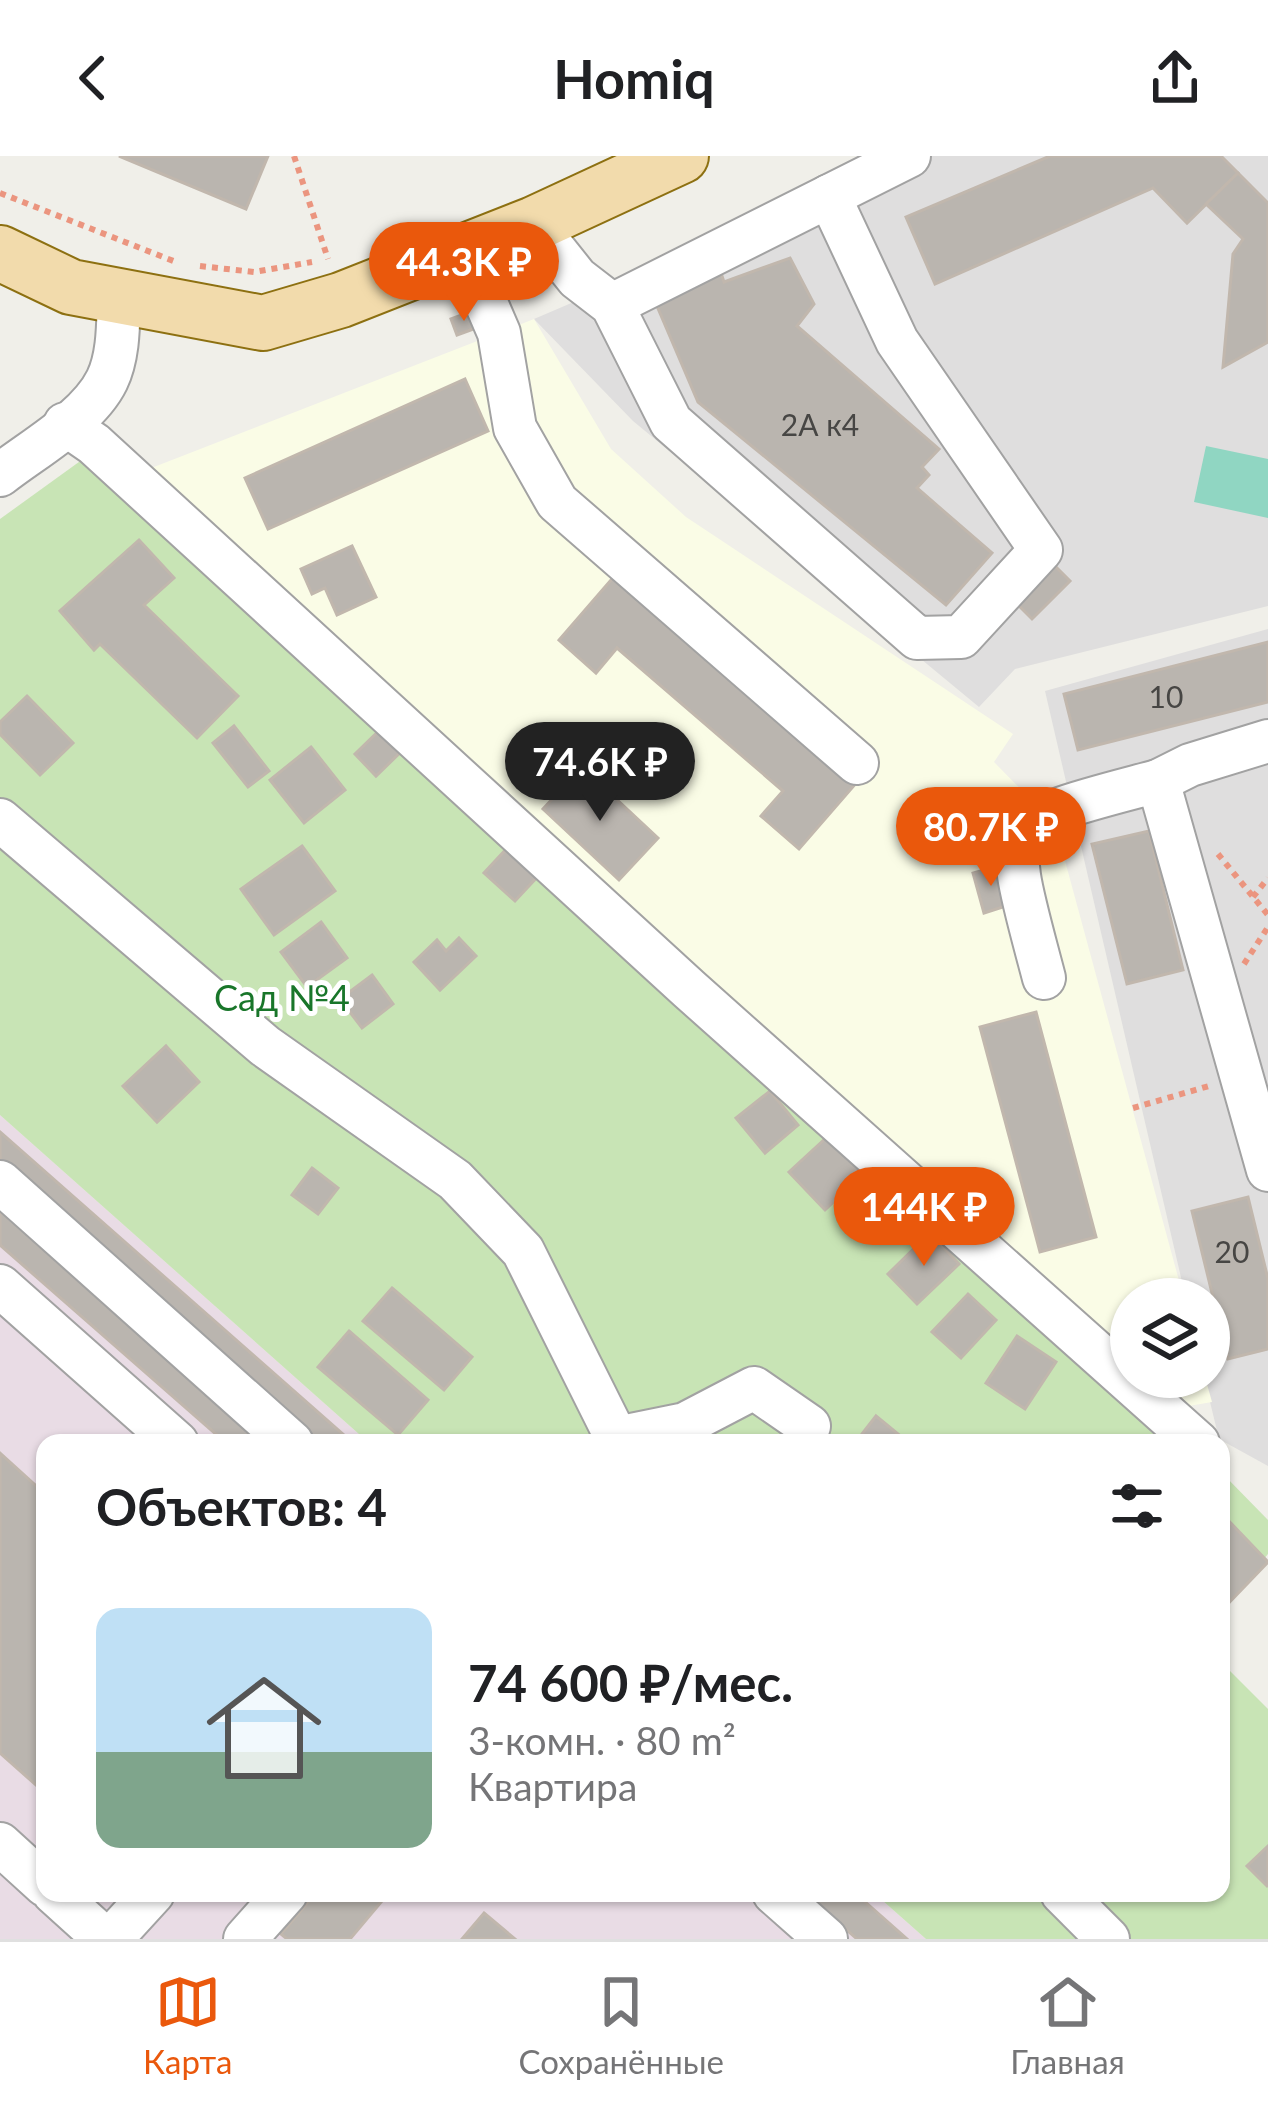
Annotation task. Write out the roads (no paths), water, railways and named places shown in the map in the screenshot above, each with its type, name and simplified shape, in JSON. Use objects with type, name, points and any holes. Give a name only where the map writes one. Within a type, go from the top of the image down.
[{"type":"main road","points":[[0,254],[71,286],[263,323],[464,252],[681,156]]},
{"type":"lane","points":[[612,305],[909,156]]},
{"type":"lane","points":[[534,224],[577,278],[612,305],[671,422],[917,638],[961,637],[1041,550],[897,340],[829,196]]},
{"type":"lane","points":[[464,252],[499,333],[515,428],[557,502],[856,763]]},
{"type":"lane","points":[[0,475],[65,424],[106,382],[116,345],[119,296]]},
{"type":"lane","points":[[65,424],[107,456],[689,989],[1188,1434]]},
{"type":"lane","points":[[1044,978],[1013,862],[1019,834],[1045,811],[1158,781],[1268,741]]},
{"type":"lane","points":[[1158,781],[1268,1170]]},
{"type":"lane","points":[[0,820],[266,1046],[455,1180],[523,1251],[615,1434]]},
{"type":"lane","points":[[0,1182],[282,1434]]},
{"type":"lane","points":[[0,1286],[167,1434]]},
{"type":"lane","points":[[643,1434],[685,1424],[754,1388],[808,1426]]},
{"type":"lane","points":[[0,1844],[36,1877]]},
{"type":"lane","points":[[65,1902],[108,1939],[144,1902]]},
{"type":"lane","points":[[245,1939],[278,1902]]},
{"type":"lane","points":[[784,1902],[826,1939]]},
{"type":"lane","points":[[1071,1902],[1108,1939]]},
{"type":"park label","name":"Сад №4","points":[[282,998]]}]
